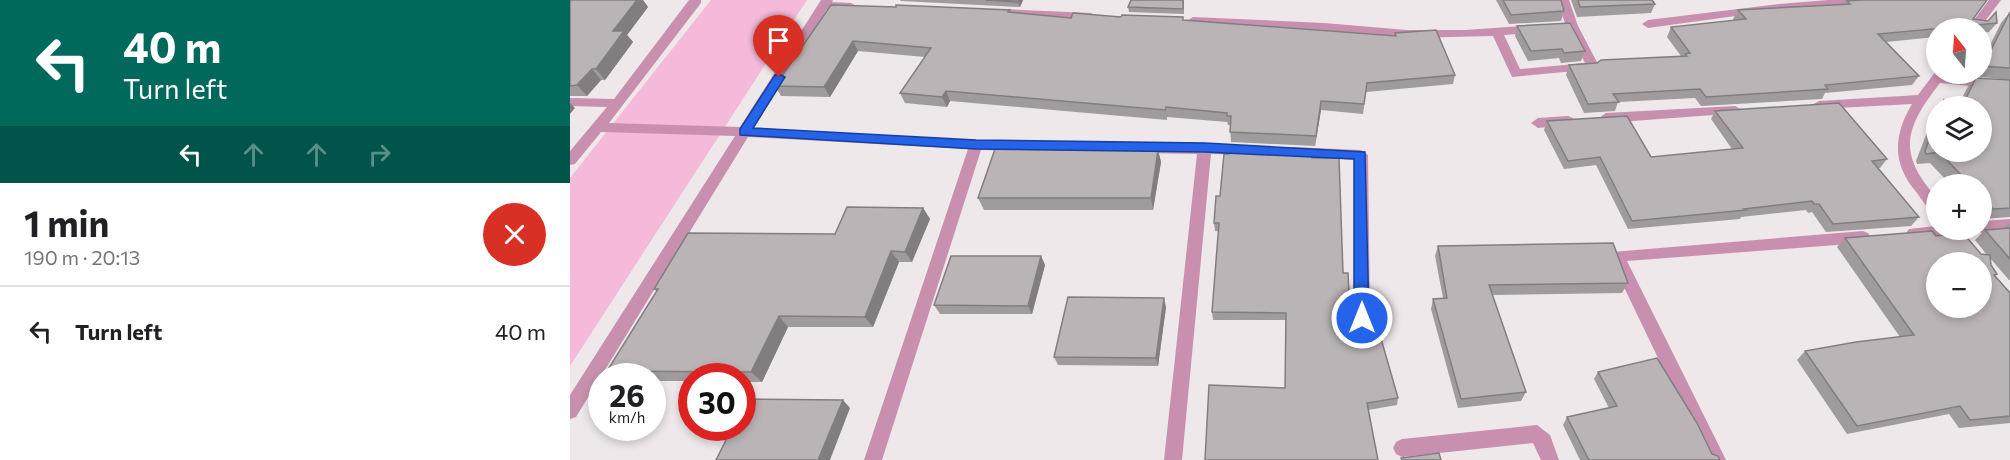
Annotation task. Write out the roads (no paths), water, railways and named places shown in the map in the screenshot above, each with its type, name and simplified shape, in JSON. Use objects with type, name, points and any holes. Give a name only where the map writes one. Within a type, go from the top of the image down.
[{"type":"street","points":[[570,160],[618,103],[695,0]]},
{"type":"street","points":[[1497,32],[1516,74],[1593,66],[1572,26],[1563,0]]},
{"type":"street","points":[[1648,24],[1776,4],[1875,0]]},
{"type":"street","points":[[1982,18],[1995,0]]},
{"type":"street","points":[[570,411],[576,392],[745,132],[825,2],[860,6]]},
{"type":"street","points":[[991,12],[1098,17]]},
{"type":"street","points":[[1181,21],[1324,27],[1407,34],[1456,34],[1572,26]]},
{"type":"street","points":[[1926,194],[1905,162],[1903,140],[1921,99],[1932,84]]},
{"type":"street","points":[[1992,84],[2010,86]]},
{"type":"street","points":[[1806,106],[1921,99]]},
{"type":"street","points":[[570,102],[618,103]]},
{"type":"street","points":[[1538,123],[1748,109]]},
{"type":"street","points":[[598,127],[745,132],[976,145],[1205,148],[1361,155],[1362,318]]},
{"type":"street","points":[[873,460],[976,145]]},
{"type":"street","points":[[1173,460],[1205,148]]},
{"type":"street","points":[[1992,226],[2010,225]]},
{"type":"street","points":[[1896,234],[1926,232]]},
{"type":"street","points":[[1717,460],[1617,256],[1873,236]]},
{"type":"street","points":[[1964,240],[1969,246]]},
{"type":"street","points":[[1402,448],[1537,434],[1544,441],[1550,460]]}]
